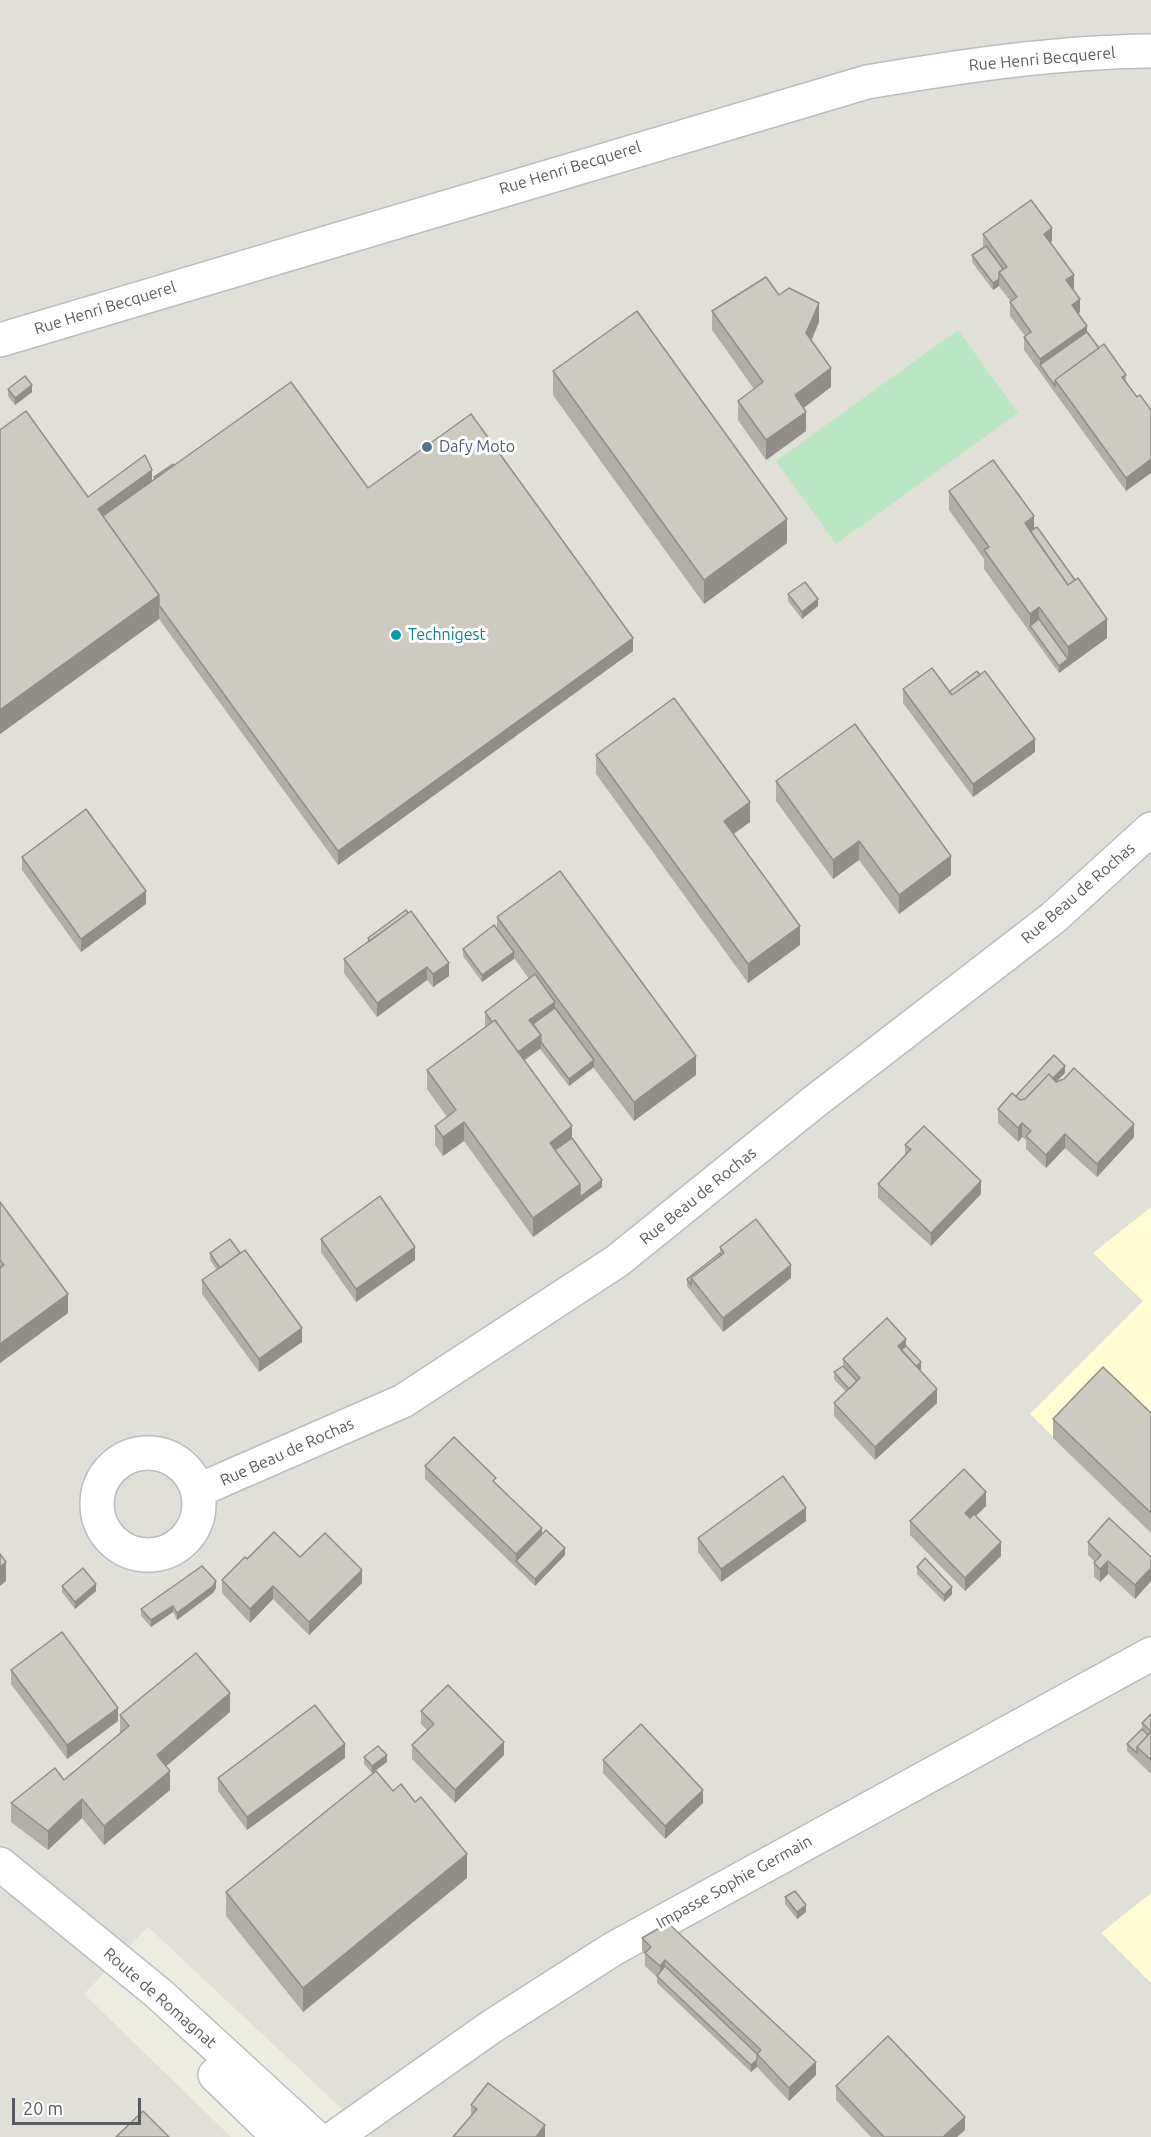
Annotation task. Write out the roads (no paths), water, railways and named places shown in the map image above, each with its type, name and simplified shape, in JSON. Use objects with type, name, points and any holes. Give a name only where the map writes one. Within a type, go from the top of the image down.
[{"type":"street","name":"Rue Henri Becquerel","points":[[0,340],[867,82],[976,64],[1085,52],[1151,51]]},
{"type":"street","name":"Rue Beau de Rochas","points":[[197,1491],[403,1401],[617,1261],[814,1102],[1053,918],[1151,829]]},
{"type":"street","name":"Impasse Sophie Germain","points":[[335,2137],[491,2027],[613,1949],[1151,1654]]},
{"type":"street","name":"Route de Romagnat","points":[[0,1864],[158,1993],[315,2137]]},
{"type":"street","name":"Route de Romagnat","points":[[0,1890],[134,2001],[279,2137]]},
{"type":"place","name":"Dafy Moto","points":[[427,447]]},
{"type":"place","name":"Technigest","points":[[396,635]]}]
